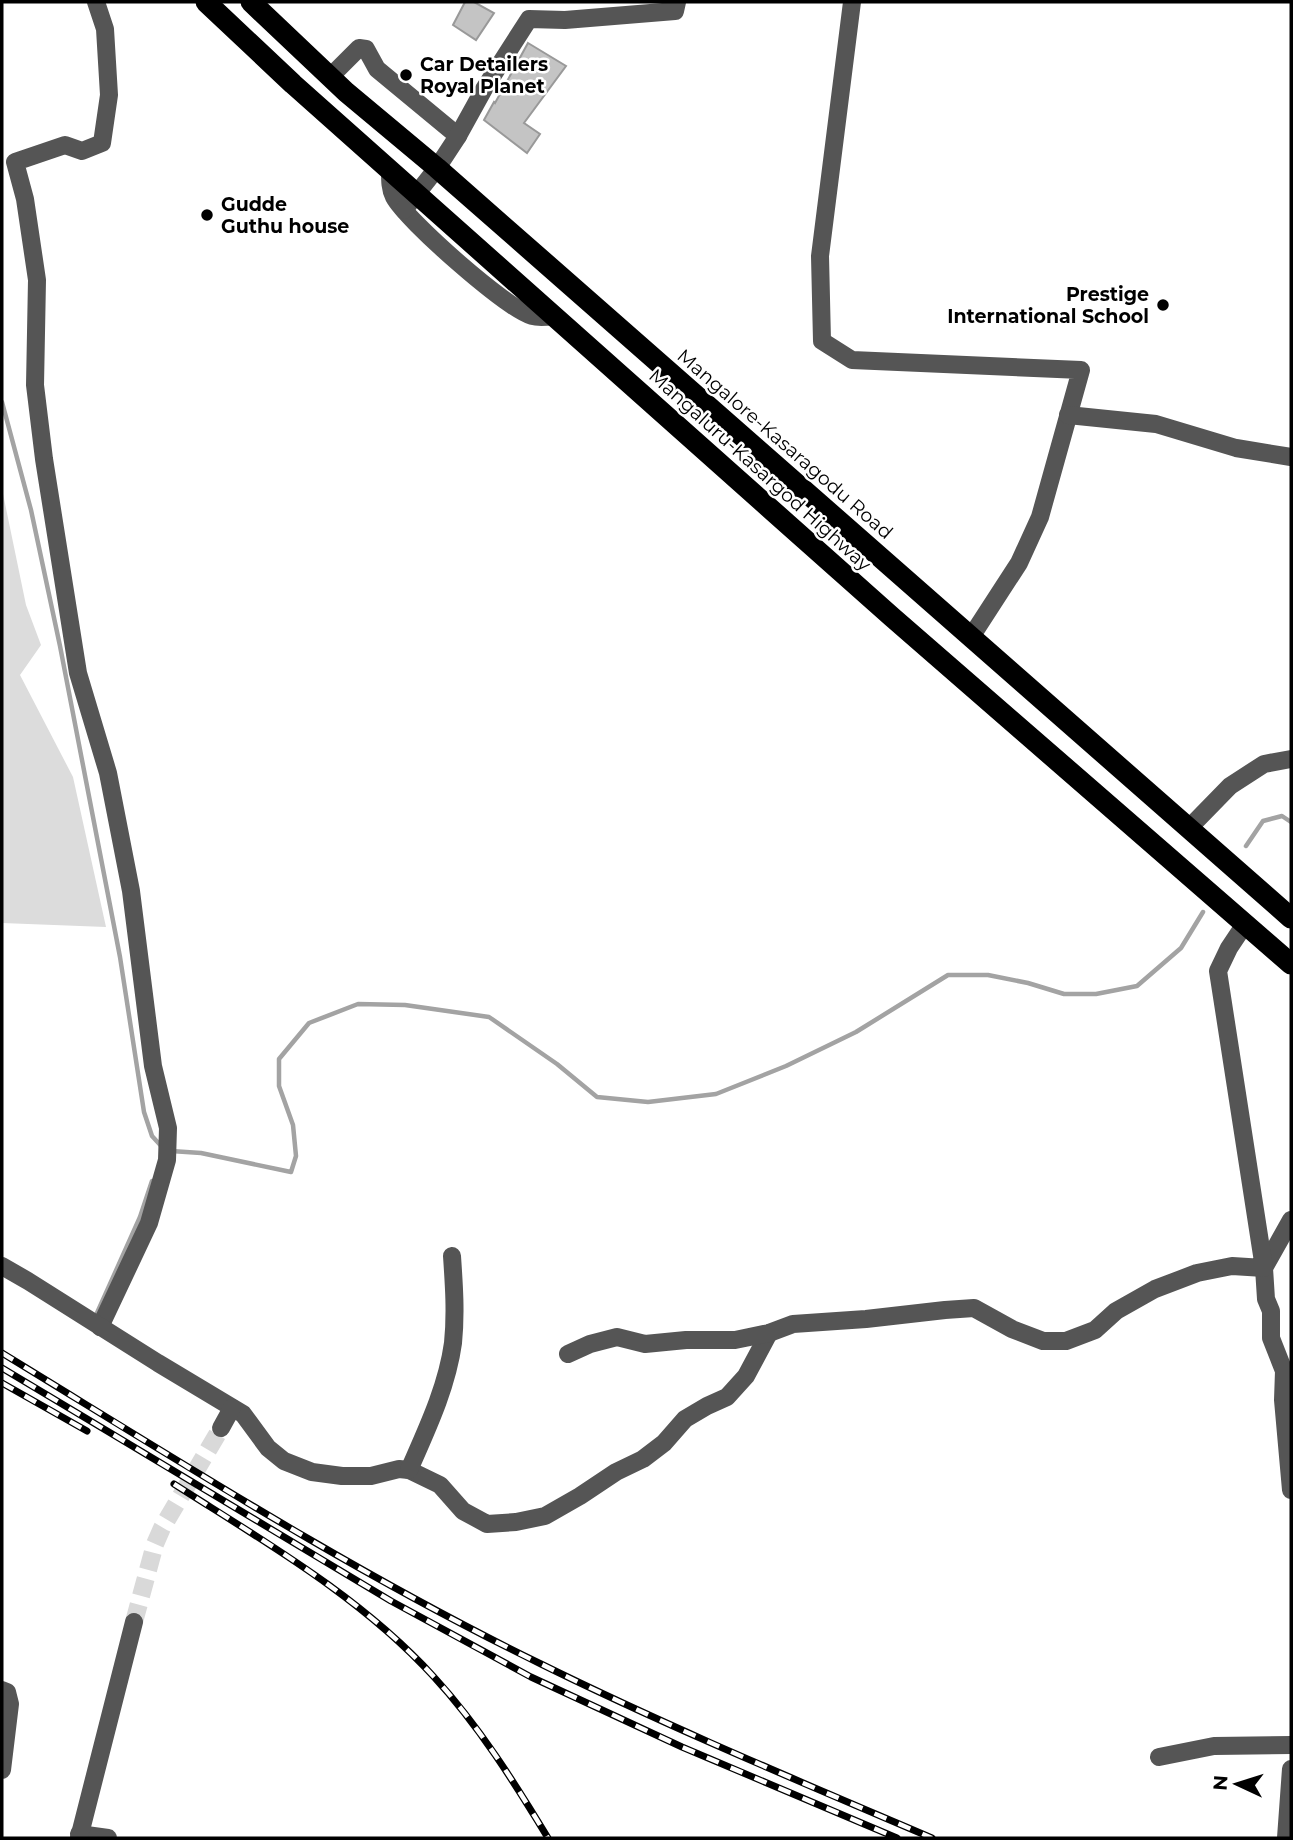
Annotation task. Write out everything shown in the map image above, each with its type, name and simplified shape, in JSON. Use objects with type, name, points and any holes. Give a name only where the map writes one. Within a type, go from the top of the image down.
[{"type":"highway","name":"Mangaluru-Kasargod Highway","points":[[206,2],[390,171],[411,202],[554,316],[902,626],[1291,964]]},
{"type":"highway","name":"Mangalore-Kasaragodu Road","points":[[251,2],[330,77],[1291,918]]},
{"type":"street","points":[[96,2],[105,29],[109,95],[102,143],[82,150],[65,145],[15,162],[25,199],[37,281],[35,385],[44,459],[78,673],[108,773],[131,891],[153,1066],[168,1128],[167,1160],[149,1223],[100,1327]]},
{"type":"street","points":[[411,202],[458,136],[484,89],[529,19],[565,20],[675,11],[677,2]]},
{"type":"street","points":[[852,2],[820,256],[822,341],[852,359],[1080,370],[1040,517],[1019,563],[971,637]]},
{"type":"street","points":[[330,77],[359,48],[366,49],[377,69],[458,136]]},
{"type":"street","points":[[1068,415],[1156,424],[1236,448],[1291,457]]},
{"type":"street","points":[[1189,828],[1230,786],[1264,764],[1291,759]]},
{"type":"street","points":[[1245,923],[1218,971],[1264,1268],[1266,1299],[1271,1311],[1271,1338],[1284,1371],[1283,1400],[1291,1490]]},
{"type":"street","points":[[1264,1268],[1291,1220]]},
{"type":"street","points":[[409,1470],[443,1387],[453,1344],[455,1299],[452,1256]]},
{"type":"street","points":[[2,1266],[243,1414],[268,1447],[284,1461],[312,1472],[342,1476],[371,1476],[399,1469],[409,1470],[440,1485],[463,1511],[487,1524],[545,1516],[616,1472],[643,1459],[664,1443],[685,1419],[727,1397],[746,1376],[769,1333]]},
{"type":"street","points":[[568,1354],[590,1344],[617,1337],[645,1344],[735,1339],[769,1333],[793,1324],[974,1308],[1012,1329],[1043,1341],[1066,1341],[1095,1330],[1116,1311],[1155,1289],[1197,1273],[1232,1266],[1264,1268]]},
{"type":"street","points":[[221,1428],[232,1408]]},
{"type":"street","points":[[108,1838],[79,1836],[134,1622]]},
{"type":"street","points":[[2,1690],[7,1692],[10,1704],[2,1770]]},
{"type":"street","points":[[1159,1756],[1214,1746],[1291,1745]]},
{"type":"street","points":[[1286,1838],[1291,1769]]},
{"type":"shaded area","points":[[2,489],[26,605],[41,645],[20,675],[73,777],[106,927],[2,923]]},
{"type":"building","points":[[465,2],[474,2],[494,13],[476,40],[453,25]]},
{"type":"building","points":[[528,43],[566,66],[524,123],[540,134],[527,153],[484,120]]},
{"type":"waterway","points":[[2,402],[31,510],[60,646],[120,957],[144,1112],[152,1136],[163,1148]]},
{"type":"waterway","points":[[1246,846],[1263,821],[1282,816],[1291,822]]},
{"type":"waterway","points":[[171,1151],[201,1153],[291,1172],[296,1156],[293,1125],[279,1086],[279,1059],[309,1023],[358,1004],[405,1005],[489,1017],[557,1064],[597,1097],[648,1102],[716,1094],[786,1066],[856,1032],[948,975],[988,975],[1064,994],[1096,994],[1137,986],[1181,948],[1203,912]]},
{"type":"waterway","points":[[97,1313],[140,1217],[152,1181]]},
{"type":"tunnel","points":[[134,1622],[155,1544],[162,1528],[221,1428]]},
{"type":"railway","points":[[2,1353],[268,1515],[471,1629],[735,1754],[932,1838]]},
{"type":"railway","points":[[2,1368],[391,1601],[531,1677],[682,1747],[897,1838]]},
{"type":"railway","points":[[2,1383],[87,1431]]},
{"type":"railway","points":[[174,1484],[311,1572],[406,1648],[434,1677],[481,1735],[548,1838]]},
{"type":"place","name":"Car Detailers Royal Planet","points":[[406,75]]},
{"type":"place","name":"Gudde Guthu house","points":[[207,215]]},
{"type":"place","name":"Prestige International School","points":[[1163,305]]}]
